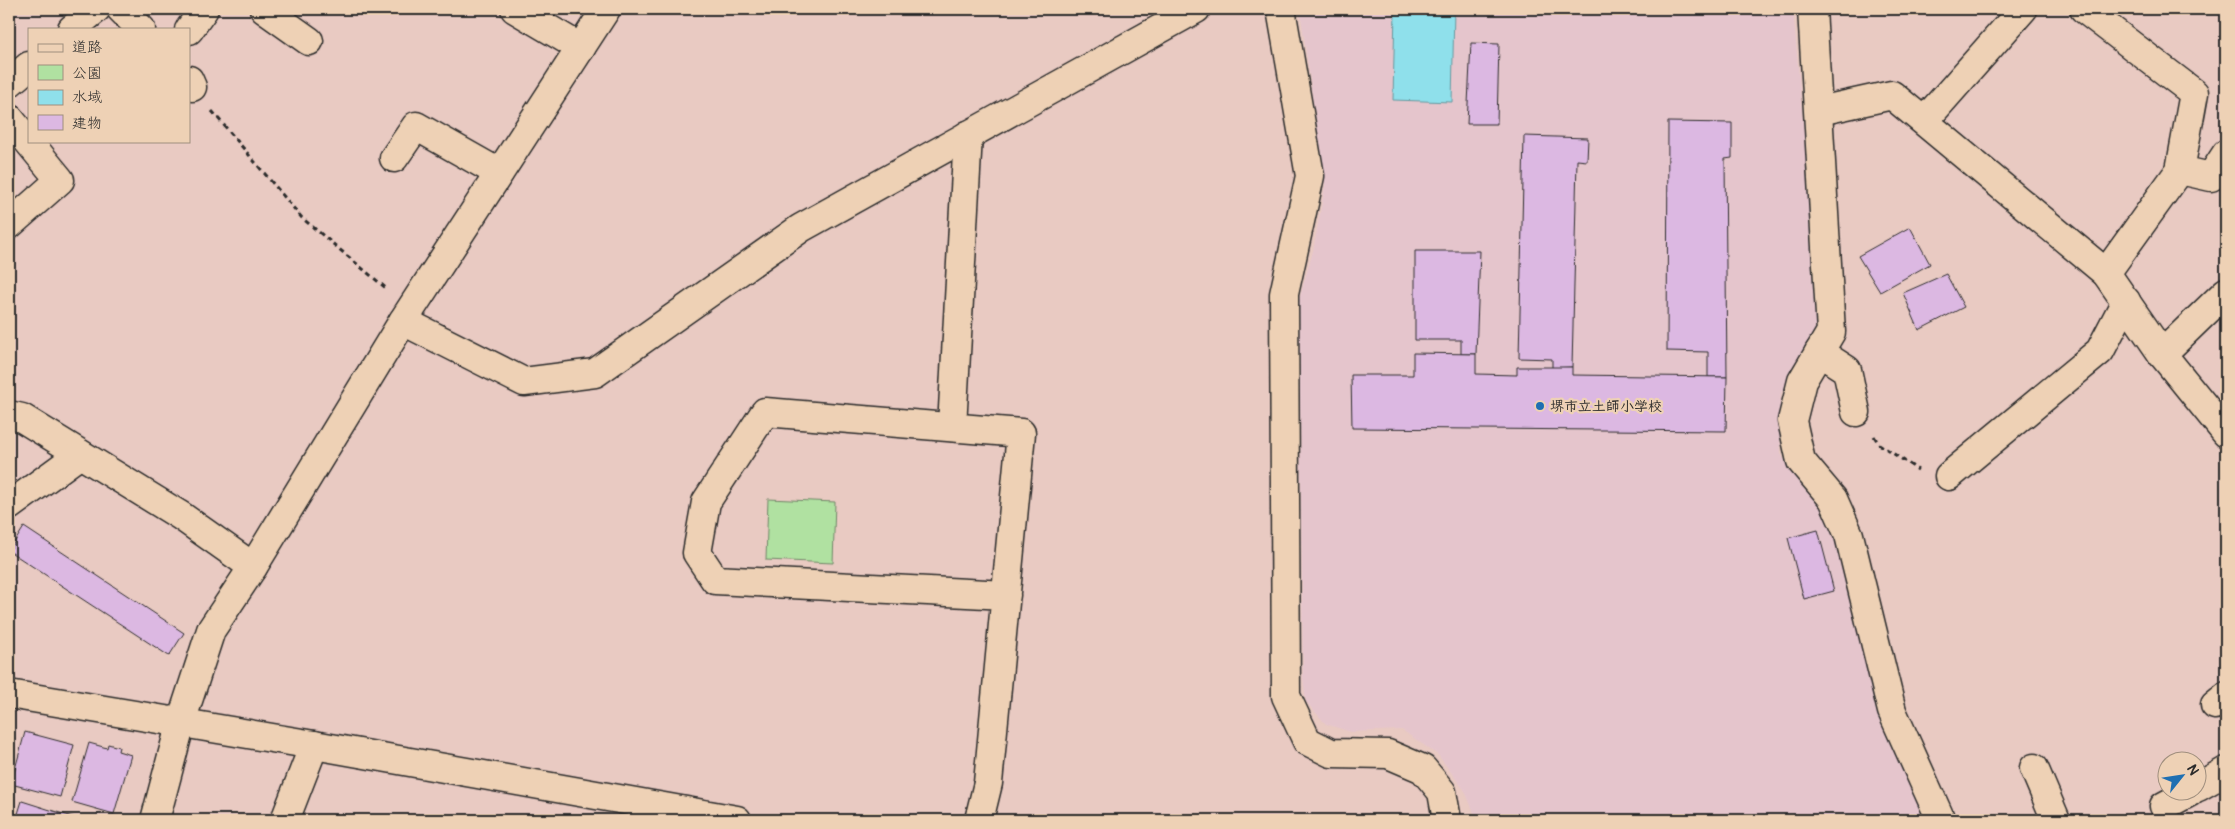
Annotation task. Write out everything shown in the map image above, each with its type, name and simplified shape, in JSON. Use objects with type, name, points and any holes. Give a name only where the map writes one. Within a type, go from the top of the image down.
[{"type":"street","points":[[73,28],[96,9]]},
{"type":"street","points":[[121,9],[140,28]]},
{"type":"street","points":[[190,29],[204,9]]},
{"type":"street","points":[[264,9],[309,41]]},
{"type":"street","points":[[515,9],[581,48]]},
{"type":"street","points":[[155,820],[180,722],[211,630],[253,566],[407,315],[606,9]]},
{"type":"street","points":[[407,315],[524,382],[595,373],[801,228],[1196,9]]},
{"type":"street","points":[[1281,9],[1310,176],[1284,294],[1286,696],[1307,741],[1331,753],[1388,754],[1423,768],[1442,792],[1447,820]]},
{"type":"street","points":[[1812,9],[1831,332],[1802,381],[1792,421],[1801,461],[1833,499],[1849,535],[1892,711],[1941,820]]},
{"type":"street","points":[[1925,120],[2024,9]]},
{"type":"street","points":[[2084,9],[2194,93],[2180,170],[2106,273]]},
{"type":"street","points":[[9,82],[28,67]]},
{"type":"street","points":[[1819,111],[1892,95],[1925,120],[2106,273],[2162,354],[2226,433]]},
{"type":"street","points":[[9,118],[28,141]]},
{"type":"street","points":[[394,158],[416,126],[499,173]]},
{"type":"street","points":[[952,427],[968,135]]},
{"type":"street","points":[[9,225],[60,180],[29,142]]},
{"type":"street","points":[[2180,170],[2211,177],[2226,154]]},
{"type":"street","points":[[2162,354],[2226,292]]},
{"type":"street","points":[[1949,476],[2100,351],[2126,301]]},
{"type":"street","points":[[1819,352],[1847,370],[1856,412]]},
{"type":"street","points":[[979,820],[988,783],[1006,596],[1021,433],[765,412],[706,502],[697,553],[715,580],[1006,596]]},
{"type":"street","points":[[9,414],[22,418],[181,516],[253,566]]},
{"type":"street","points":[[9,506],[80,454]]},
{"type":"street","points":[[9,694],[314,745],[737,820]]},
{"type":"street","points":[[285,820],[314,745]]},
{"type":"street","points":[[2034,768],[2056,820]]},
{"type":"street","points":[[2208,782],[2226,771]]},
{"type":"street","points":[[2164,806],[2171,802]]},
{"type":"path","points":[[190,84],[302,218],[407,315]]},
{"type":"path","points":[[1856,412],[1879,444],[1919,471],[1949,476]]},
{"type":"shaded area","name":"堺市立土師小学校","points":[[1300,9],[1793,9],[1821,328],[1813,354],[1781,393],[1779,420],[1781,454],[1798,480],[1828,510],[1933,820],[1477,820],[1465,791],[1438,755],[1402,730],[1351,732],[1326,724],[1306,702],[1303,677],[1299,300],[1313,251],[1325,186]]},
{"type":"green space","points":[[768,499],[835,502],[833,563],[766,560]]},
{"type":"water","points":[[1395,9],[1454,9],[1452,102],[1393,100]]},
{"type":"building","points":[[1471,43],[1499,44],[1497,124],[1467,124]]},
{"type":"building","points":[[1668,122],[1732,123],[1732,158],[1725,159],[1727,377],[1708,377],[1708,352],[1667,351]]},
{"type":"building","points":[[1524,136],[1588,138],[1587,161],[1577,160],[1572,367],[1552,368],[1552,359],[1519,358]]},
{"type":"building","points":[[1910,227],[1930,264],[1880,292],[1858,256]]},
{"type":"building","points":[[1415,251],[1480,251],[1476,354],[1461,354],[1461,340],[1415,340]]},
{"type":"building","points":[[1946,274],[1964,307],[1919,330],[1903,293]]},
{"type":"building","points":[[1413,353],[1476,354],[1476,374],[1517,375],[1517,367],[1572,367],[1572,375],[1727,377],[1726,431],[1352,428],[1351,375],[1413,375]]},
{"type":"building","points":[[24,527],[184,633],[169,656],[9,551]]},
{"type":"building","points":[[1818,530],[1834,591],[1804,599],[1788,538]]},
{"type":"building","points":[[25,732],[74,745],[60,797],[11,784]]},
{"type":"building","points":[[89,743],[107,748],[108,744],[119,747],[118,751],[131,755],[114,814],[72,802]]},
{"type":"building","points":[[22,801],[82,820],[16,820]]},
{"type":"place","name":"堺市立土師小学校","points":[[1540,406]]}]
